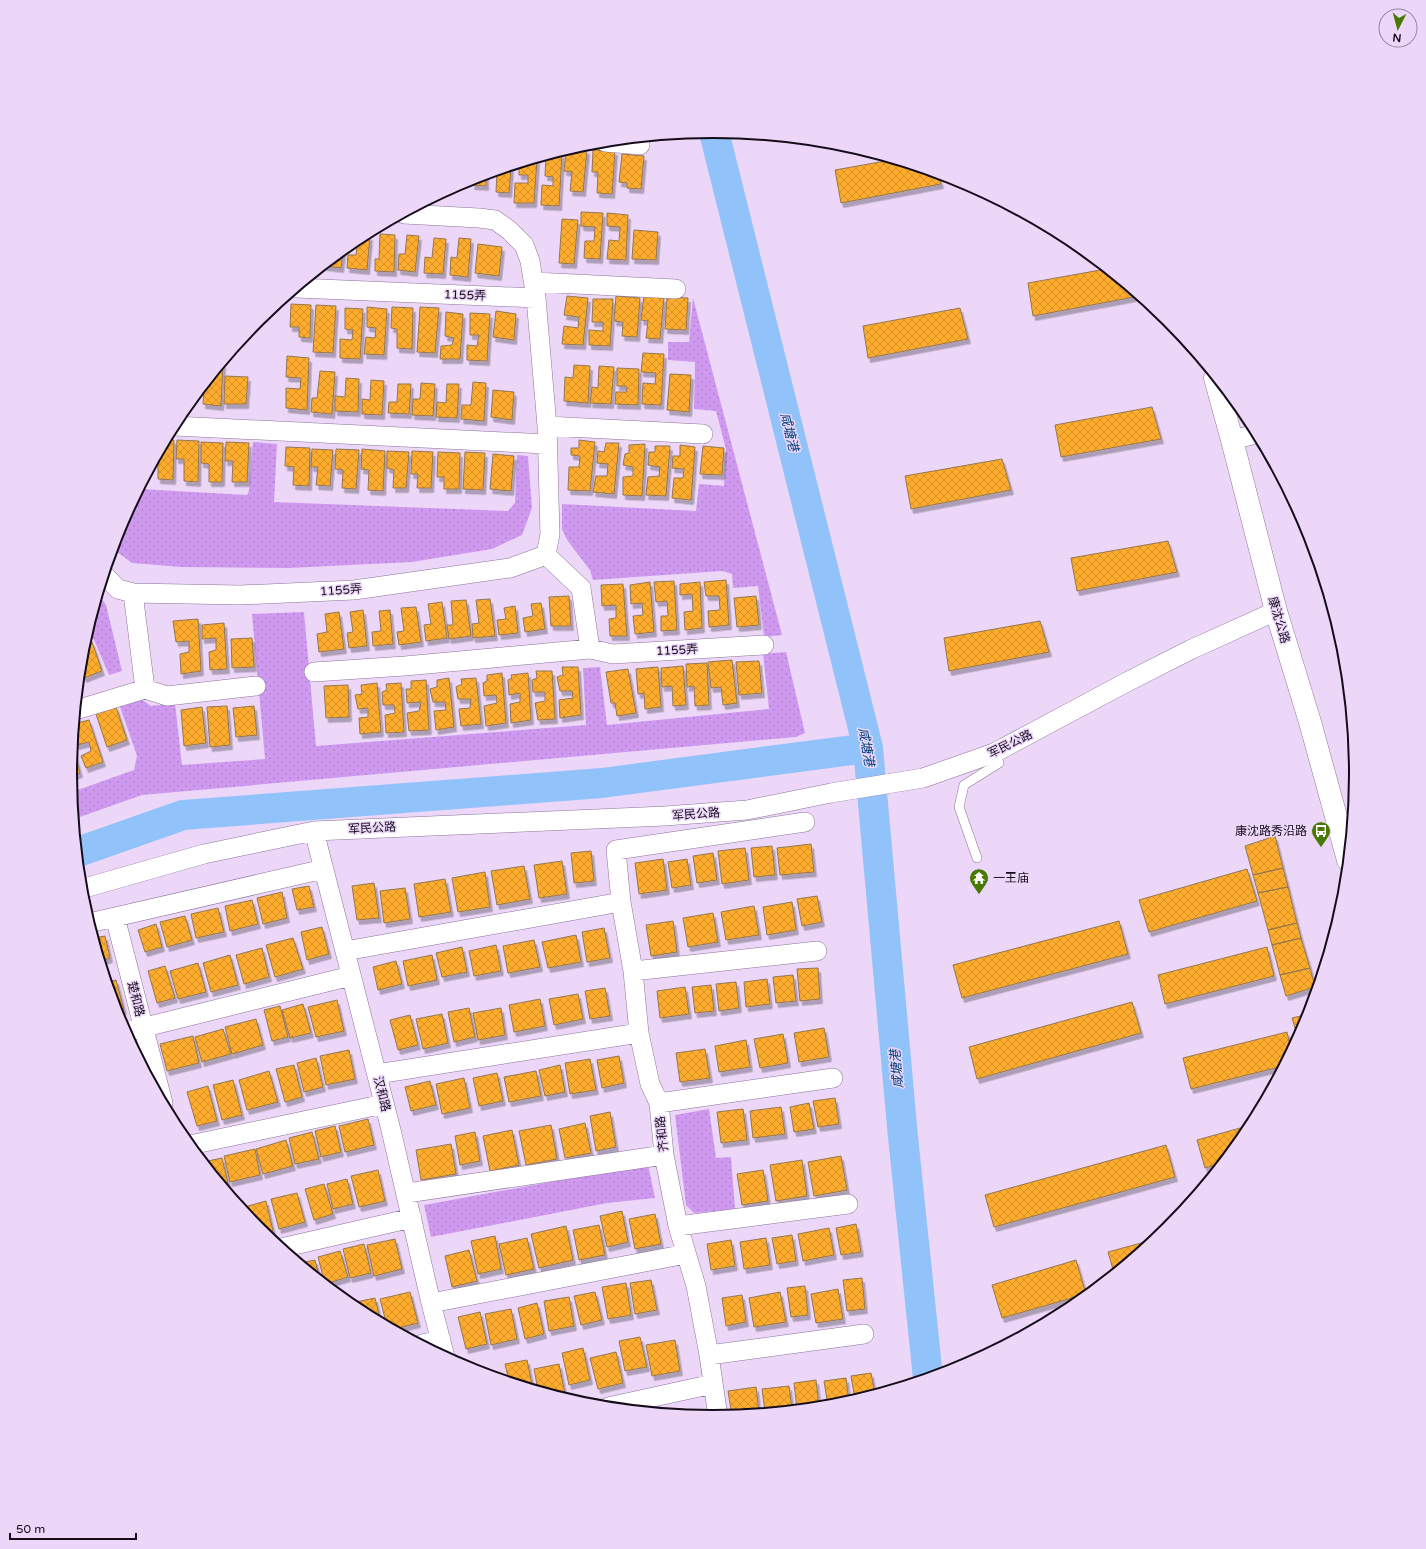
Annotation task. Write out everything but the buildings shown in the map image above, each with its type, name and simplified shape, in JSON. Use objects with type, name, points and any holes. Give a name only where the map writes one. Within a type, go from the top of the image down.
[{"type":"street","points":[[629,144],[640,145]]},
{"type":"street","points":[[416,213],[495,220],[509,230],[524,245],[530,261],[535,290],[547,435],[550,534],[546,555],[581,588],[590,649]]},
{"type":"street","name":"1155弄","points":[[304,288],[535,290],[676,289]]},
{"type":"street","name":"康沈公路","points":[[1230,406],[1232,440],[1276,611],[1310,722],[1345,849]]},
{"type":"street","points":[[181,426],[547,435],[703,434]]},
{"type":"street","points":[[1232,440],[1251,435]]},
{"type":"street","name":"1155弄","points":[[108,579],[118,589],[133,593],[240,595],[354,590],[510,568],[546,555]]},
{"type":"street","points":[[133,593],[145,689]]},
{"type":"street","name":"军民公路","points":[[87,887],[204,854],[314,831],[664,816],[747,810],[923,778],[994,753],[1131,679],[1276,611]]},
{"type":"street","name":"1155弄","points":[[314,672],[405,666],[590,649],[613,654],[764,645]]},
{"type":"street","points":[[80,709],[145,689],[167,696],[256,686]]},
{"type":"street","name":"齐和路","points":[[717,1410],[709,1355],[696,1286],[678,1226],[664,1156],[659,1103],[650,1084],[639,1033],[633,971],[621,902],[616,850],[805,822]]},
{"type":"street","name":"汉和路","points":[[314,831],[377,1074],[443,1348]]},
{"type":"street","points":[[95,922],[324,869]]},
{"type":"street","points":[[345,951],[621,902]]},
{"type":"street","name":"楚和路","points":[[115,917],[134,1030],[148,1066]]},
{"type":"street","points":[[633,971],[816,951]]},
{"type":"street","points":[[134,1030],[351,976]]},
{"type":"street","points":[[377,1074],[639,1033]]},
{"type":"street","points":[[659,1103],[833,1078]]},
{"type":"street","points":[[195,1144],[384,1104]]},
{"type":"street","points":[[406,1193],[664,1156]]},
{"type":"street","points":[[678,1226],[848,1204]]},
{"type":"street","points":[[287,1247],[412,1218]]},
{"type":"street","points":[[431,1303],[686,1254]]},
{"type":"street","points":[[709,1355],[864,1334]]},
{"type":"street","points":[[623,1404],[713,1384]]},
{"type":"lane","points":[[977,858],[959,807],[964,785],[999,763],[994,753]]},
{"type":"shaded area","points":[[693,298],[782,635],[764,637],[758,586],[733,588],[732,574],[722,571],[593,580],[590,570],[567,540],[562,529],[562,504],[696,511],[699,484],[724,486],[726,449],[716,411],[694,409],[695,362],[668,360],[668,342],[689,342]]},
{"type":"shaded area","points":[[253,442],[277,444],[274,502],[508,511],[515,503],[517,455],[528,456],[532,508],[522,535],[492,549],[412,562],[289,568],[181,567],[132,563],[117,552],[125,531],[145,489],[247,495],[249,491]]},
{"type":"shaded area","points":[[102,600],[106,605],[122,671],[109,675],[92,636]]},
{"type":"shaded area","points":[[304,612],[316,746],[586,725],[583,668],[600,667],[607,725],[769,709],[763,654],[786,652],[805,733],[796,737],[142,795],[78,818],[77,790],[134,770],[137,756],[119,704],[138,697],[151,706],[175,703],[182,765],[265,759],[252,614]]},
{"type":"shaded area","points":[[709,1109],[716,1158],[731,1157],[735,1209],[694,1213],[686,1205],[675,1115]]},
{"type":"shaded area","points":[[648,1164],[655,1198],[607,1203],[431,1237],[424,1205]]},
{"type":"waterway","name":"咸塘港","points":[[716,138],[868,748],[903,1137],[927,1373]]},
{"type":"waterway","points":[[81,851],[183,815],[602,783],[868,748]]},
{"type":"place","name":"康沈路秀沿路","points":[[1321,848]]},
{"type":"place","name":"一王庙","points":[[979,895]]}]
